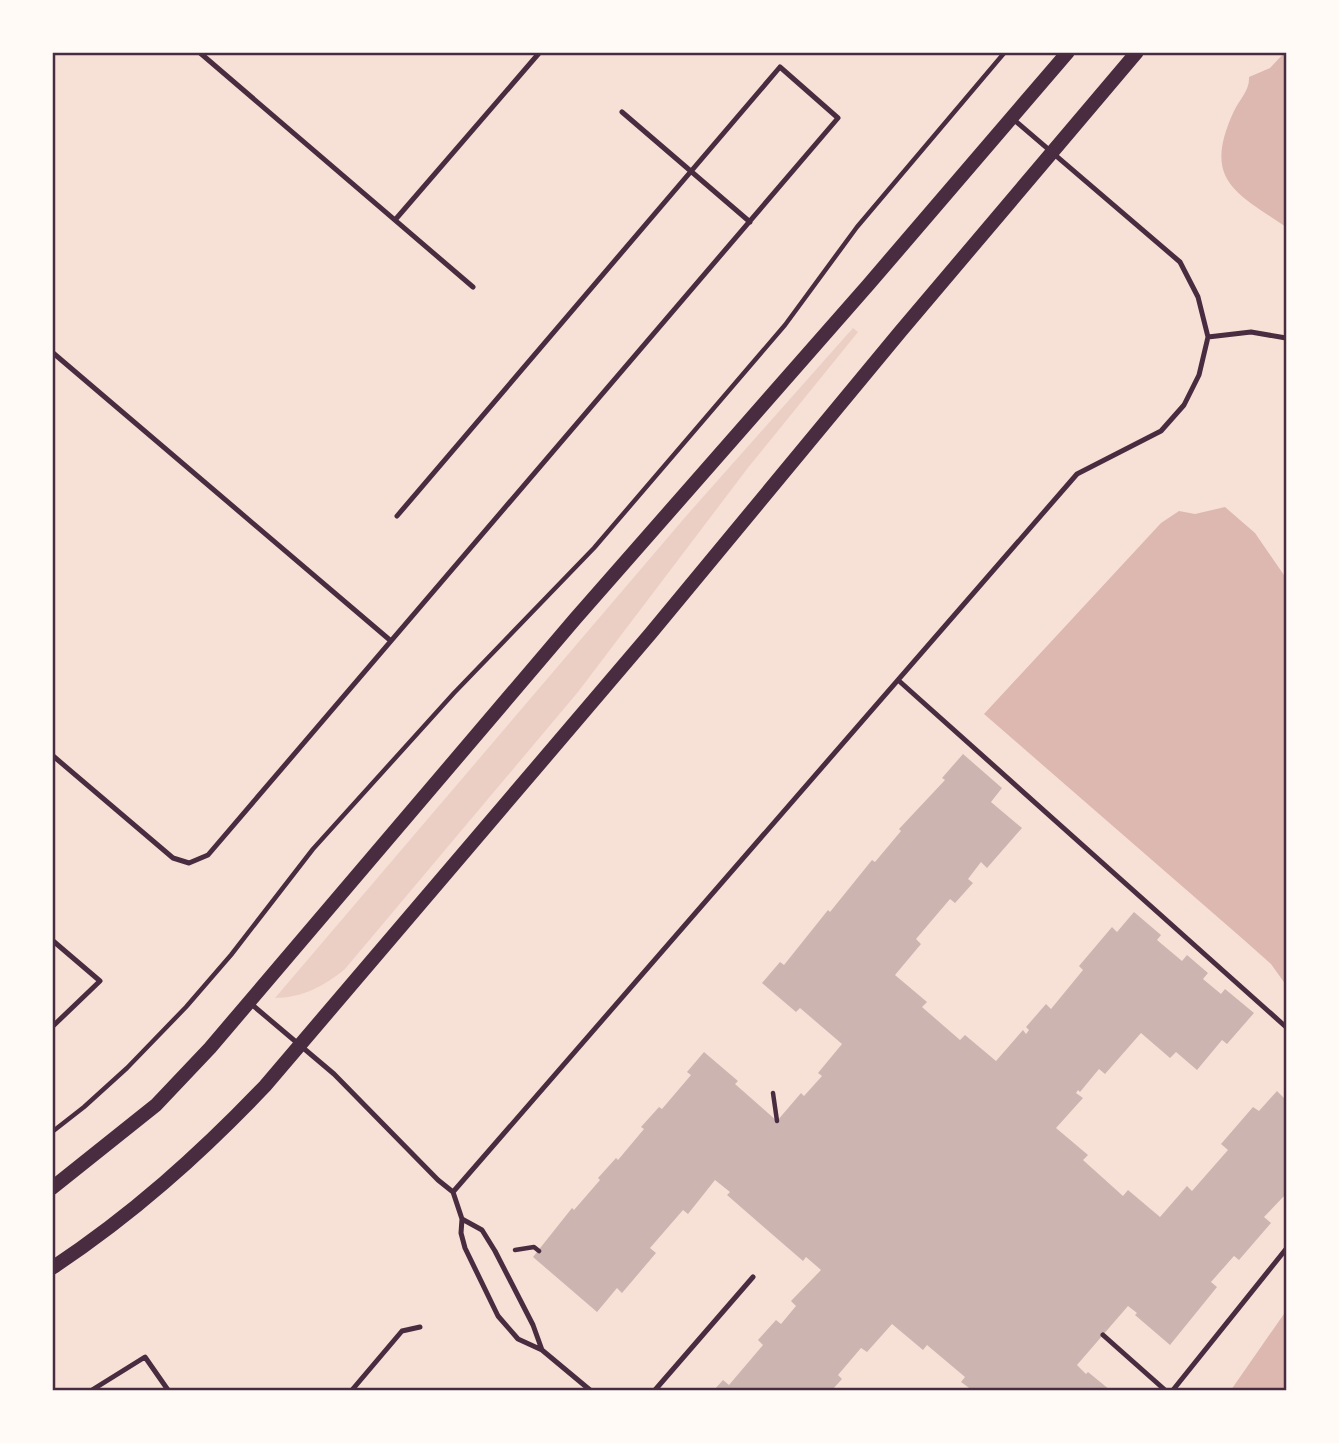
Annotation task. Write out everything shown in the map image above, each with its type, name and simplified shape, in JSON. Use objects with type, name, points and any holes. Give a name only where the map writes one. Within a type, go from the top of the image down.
[{"type":"main road","points":[[52,1188],[156,1105],[210,1048],[584,609],[1068,52]]},
{"type":"main road","points":[[52,1268],[147,1199],[214,1140],[265,1086],[652,633],[900,332],[1137,52]]},
{"type":"lane","points":[[200,52],[473,287]]},
{"type":"lane","points":[[394,220],[540,52]]},
{"type":"lane","points":[[52,755],[173,858],[181,862],[194,862],[208,855],[838,118],[780,67],[397,516]]},
{"type":"lane","points":[[622,112],[750,222]]},
{"type":"lane","points":[[453,1192],[1077,474],[1161,431],[1184,405],[1199,375],[1208,337],[1198,297],[1180,262],[1012,118]]},
{"type":"lane","points":[[1208,337],[1251,332],[1286,338]]},
{"type":"lane","points":[[52,352],[391,641]]},
{"type":"lane","points":[[898,680],[1286,1027]]},
{"type":"lane","points":[[52,940],[100,981],[52,1027]]},
{"type":"lane","points":[[248,1001],[334,1074],[453,1192],[462,1219],[461,1233],[465,1248],[498,1316],[518,1339],[542,1350],[590,1391]]},
{"type":"lane","points":[[462,1219],[482,1230],[495,1251],[533,1325],[542,1350]]},
{"type":"lane","points":[[1173,1391],[1286,1249]]},
{"type":"lane","points":[[655,1391],[753,1277]]},
{"type":"lane","points":[[352,1391],[402,1331],[420,1326]]},
{"type":"lane","points":[[1103,1335],[1165,1391]]},
{"type":"lane","points":[[92,1391],[145,1357],[168,1391]]},
{"type":"path","points":[[52,1132],[127,1068],[186,1007],[231,955],[313,849],[454,693],[594,548],[785,325],[858,227],[1005,52]]},
{"type":"path","points":[[773,1093],[777,1121]]},
{"type":"path","points":[[515,1250],[534,1247],[539,1251]]},
{"type":"shaded area","points":[[1284,53],[1286,227],[1252,204],[1229,182],[1223,169],[1221,153],[1225,134],[1246,91],[1249,77],[1270,68]]},
{"type":"shaded area","points":[[853,328],[858,332],[747,469],[578,692],[345,969],[312,990],[275,998],[687,515]]},
{"type":"shaded area","points":[[1225,507],[1255,533],[1286,578],[1286,985],[1271,964],[984,714],[1161,523],[1179,511],[1195,514]]},
{"type":"shaded area","points":[[1286,1311],[1286,1390],[1231,1390]]},
{"type":"building","points":[[963,754],[1002,788],[991,802],[1022,828],[987,868],[981,862],[968,879],[973,883],[955,903],[950,899],[916,939],[921,944],[895,975],[927,1002],[922,1007],[960,1040],[965,1035],[996,1061],[1023,1030],[1026,1034],[1029,1030],[1026,1027],[1046,1004],[1051,1009],[1083,970],[1079,966],[1112,927],[1117,932],[1134,912],[1161,935],[1157,940],[1182,961],[1187,955],[1208,973],[1203,979],[1221,994],[1225,989],[1254,1013],[1227,1044],[1222,1040],[1197,1070],[1176,1052],[1170,1058],[1141,1033],[1105,1074],[1099,1069],[1080,1092],[1078,1090],[1076,1093],[1083,1098],[1056,1128],[1088,1155],[1083,1160],[1123,1196],[1128,1190],[1160,1217],[1187,1186],[1192,1191],[1228,1150],[1221,1144],[1253,1107],[1259,1111],[1277,1091],[1286,1100],[1286,1194],[1264,1217],[1271,1223],[1239,1260],[1234,1256],[1211,1282],[1217,1287],[1170,1345],[1128,1306],[1077,1365],[1110,1390],[972,1390],[961,1382],[965,1377],[927,1345],[923,1350],[892,1324],[867,1352],[861,1348],[838,1375],[842,1379],[832,1390],[714,1390],[723,1380],[729,1385],[763,1345],[758,1340],[776,1320],[781,1324],[796,1306],[791,1301],[821,1270],[806,1257],[803,1261],[727,1195],[730,1192],[715,1180],[688,1214],[683,1210],[650,1248],[656,1253],[622,1293],[617,1288],[597,1312],[533,1257],[572,1208],[574,1210],[600,1180],[598,1178],[616,1158],[618,1160],[644,1129],[641,1127],[659,1107],[662,1109],[691,1075],[687,1072],[704,1052],[738,1081],[735,1084],[777,1121],[801,1093],[804,1096],[822,1076],[818,1073],[842,1044],[800,1008],[796,1012],[762,983],[780,962],[784,965],[872,860],[875,862],[901,831],[899,829],[945,780],[942,778]]}]
